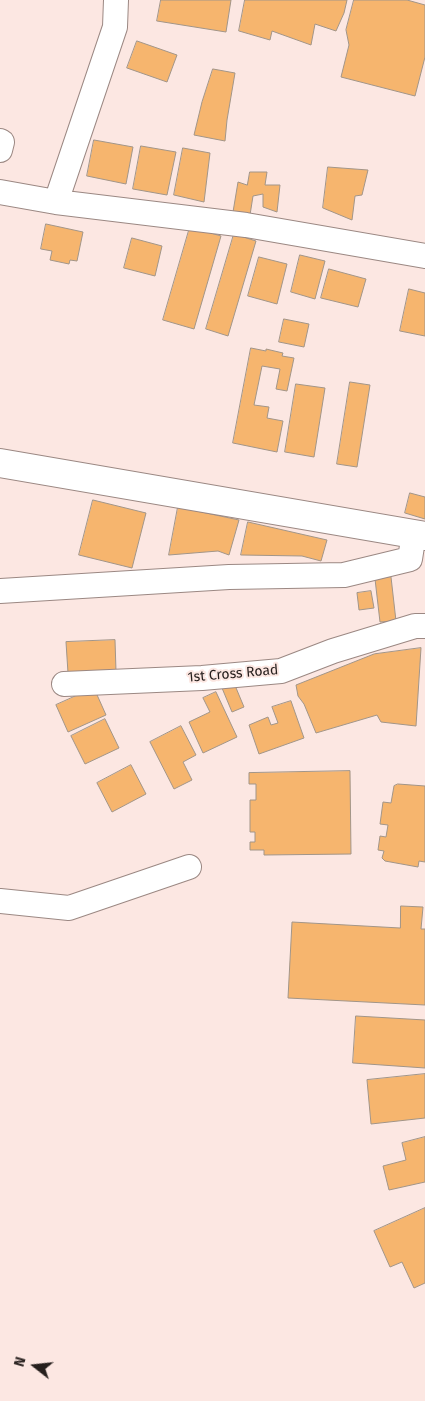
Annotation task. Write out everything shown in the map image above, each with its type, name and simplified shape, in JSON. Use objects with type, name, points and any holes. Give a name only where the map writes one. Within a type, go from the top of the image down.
[{"type":"street","points":[[56,202],[115,27],[116,0]]},
{"type":"street","points":[[0,141],[2,142],[0,150]]},
{"type":"street","points":[[0,192],[56,202],[246,225],[425,256]]},
{"type":"street","points":[[0,463],[420,534],[410,559],[344,576],[229,577],[0,591]]},
{"type":"street","name":"1st Cross Road","points":[[64,684],[202,678],[281,671],[333,651],[415,626],[425,626]]},
{"type":"street","points":[[0,901],[69,908],[188,867]]},
{"type":"building","points":[[161,0],[231,0],[226,32],[157,21]]},
{"type":"building","points":[[245,0],[347,0],[344,13],[336,31],[315,24],[311,45],[272,31],[270,40],[239,31]]},
{"type":"building","points":[[354,0],[407,0],[425,5],[425,57],[415,96],[341,77],[349,45],[346,30]]},
{"type":"building","points":[[137,41],[177,55],[167,82],[127,68]]},
{"type":"building","points":[[213,69],[235,73],[225,141],[194,135]]},
{"type":"building","points":[[94,140],[133,147],[126,184],[87,176]]},
{"type":"building","points":[[141,146],[176,152],[167,195],[133,189]]},
{"type":"building","points":[[183,148],[210,153],[204,202],[174,195]]},
{"type":"building","points":[[328,167],[368,170],[362,195],[355,196],[352,220],[323,208]]},
{"type":"building","points":[[250,172],[267,172],[265,185],[280,185],[277,212],[263,207],[263,194],[253,196],[250,215],[233,212],[238,182],[247,185]]},
{"type":"building","points":[[46,224],[83,232],[77,261],[70,260],[69,264],[50,260],[52,251],[41,249]]},
{"type":"building","points":[[190,227],[221,236],[194,329],[163,320]]},
{"type":"building","points":[[234,234],[256,241],[228,336],[206,329]]},
{"type":"building","points":[[132,238],[162,246],[155,276],[124,268]]},
{"type":"building","points":[[300,255],[325,261],[315,299],[291,292]]},
{"type":"building","points":[[259,257],[287,264],[277,304],[248,296]]},
{"type":"building","points":[[329,269],[366,279],[358,307],[321,298]]},
{"type":"building","points":[[409,289],[425,293],[425,336],[400,331]]},
{"type":"building","points":[[284,319],[309,324],[304,347],[279,342]]},
{"type":"building","points":[[251,348],[266,351],[266,349],[283,353],[282,356],[294,358],[287,391],[276,389],[280,369],[262,366],[254,405],[269,407],[267,418],[283,421],[277,452],[233,443]]},
{"type":"building","points":[[350,382],[370,385],[357,467],[337,464]]},
{"type":"building","points":[[296,384],[325,388],[314,457],[285,452]]},
{"type":"building","points":[[410,493],[425,497],[425,519],[405,513]]},
{"type":"building","points":[[93,500],[146,513],[132,568],[79,555]]},
{"type":"building","points":[[178,507],[239,520],[229,555],[218,551],[169,555]]},
{"type":"building","points":[[248,522],[327,540],[321,561],[302,556],[241,555]]},
{"type":"building","points":[[391,577],[396,621],[380,622],[375,579]]},
{"type":"building","points":[[371,591],[374,608],[359,610],[357,593]]},
{"type":"building","points":[[115,640],[116,671],[68,673],[66,642]]},
{"type":"building","points":[[421,648],[416,726],[381,722],[377,715],[316,733],[304,704],[298,696],[296,685],[374,654]]},
{"type":"building","points":[[234,683],[244,707],[232,712],[222,688]]},
{"type":"building","points":[[94,688],[106,715],[68,732],[56,705]]},
{"type":"building","points":[[216,692],[237,737],[203,753],[189,722],[210,712],[203,698]]},
{"type":"building","points":[[291,701],[304,738],[259,754],[249,725],[268,717],[271,725],[278,723],[272,707]]},
{"type":"building","points":[[105,719],[119,748],[85,764],[71,736]]},
{"type":"building","points":[[181,726],[196,755],[183,762],[192,780],[174,789],[150,742]]},
{"type":"building","points":[[131,765],[146,794],[112,812],[97,783]]},
{"type":"building","points":[[350,771],[351,854],[264,855],[264,850],[250,850],[250,842],[255,842],[255,832],[250,832],[250,800],[256,800],[256,784],[249,784],[249,773]]},
{"type":"building","points":[[398,784],[425,786],[425,862],[419,861],[418,867],[385,861],[382,858],[384,851],[378,850],[380,836],[386,837],[388,825],[380,824],[383,802],[391,803],[394,786]]},
{"type":"building","points":[[401,906],[423,907],[421,929],[425,929],[425,1005],[288,998],[292,922],[400,928]]},
{"type":"building","points":[[356,1016],[425,1020],[425,1068],[353,1063]]},
{"type":"building","points":[[425,1074],[425,1118],[371,1124],[367,1080]]},
{"type":"building","points":[[425,1137],[425,1182],[389,1190],[383,1166],[406,1160],[402,1143]]},
{"type":"building","points":[[425,1208],[425,1283],[414,1288],[402,1262],[390,1267],[374,1231]]}]
